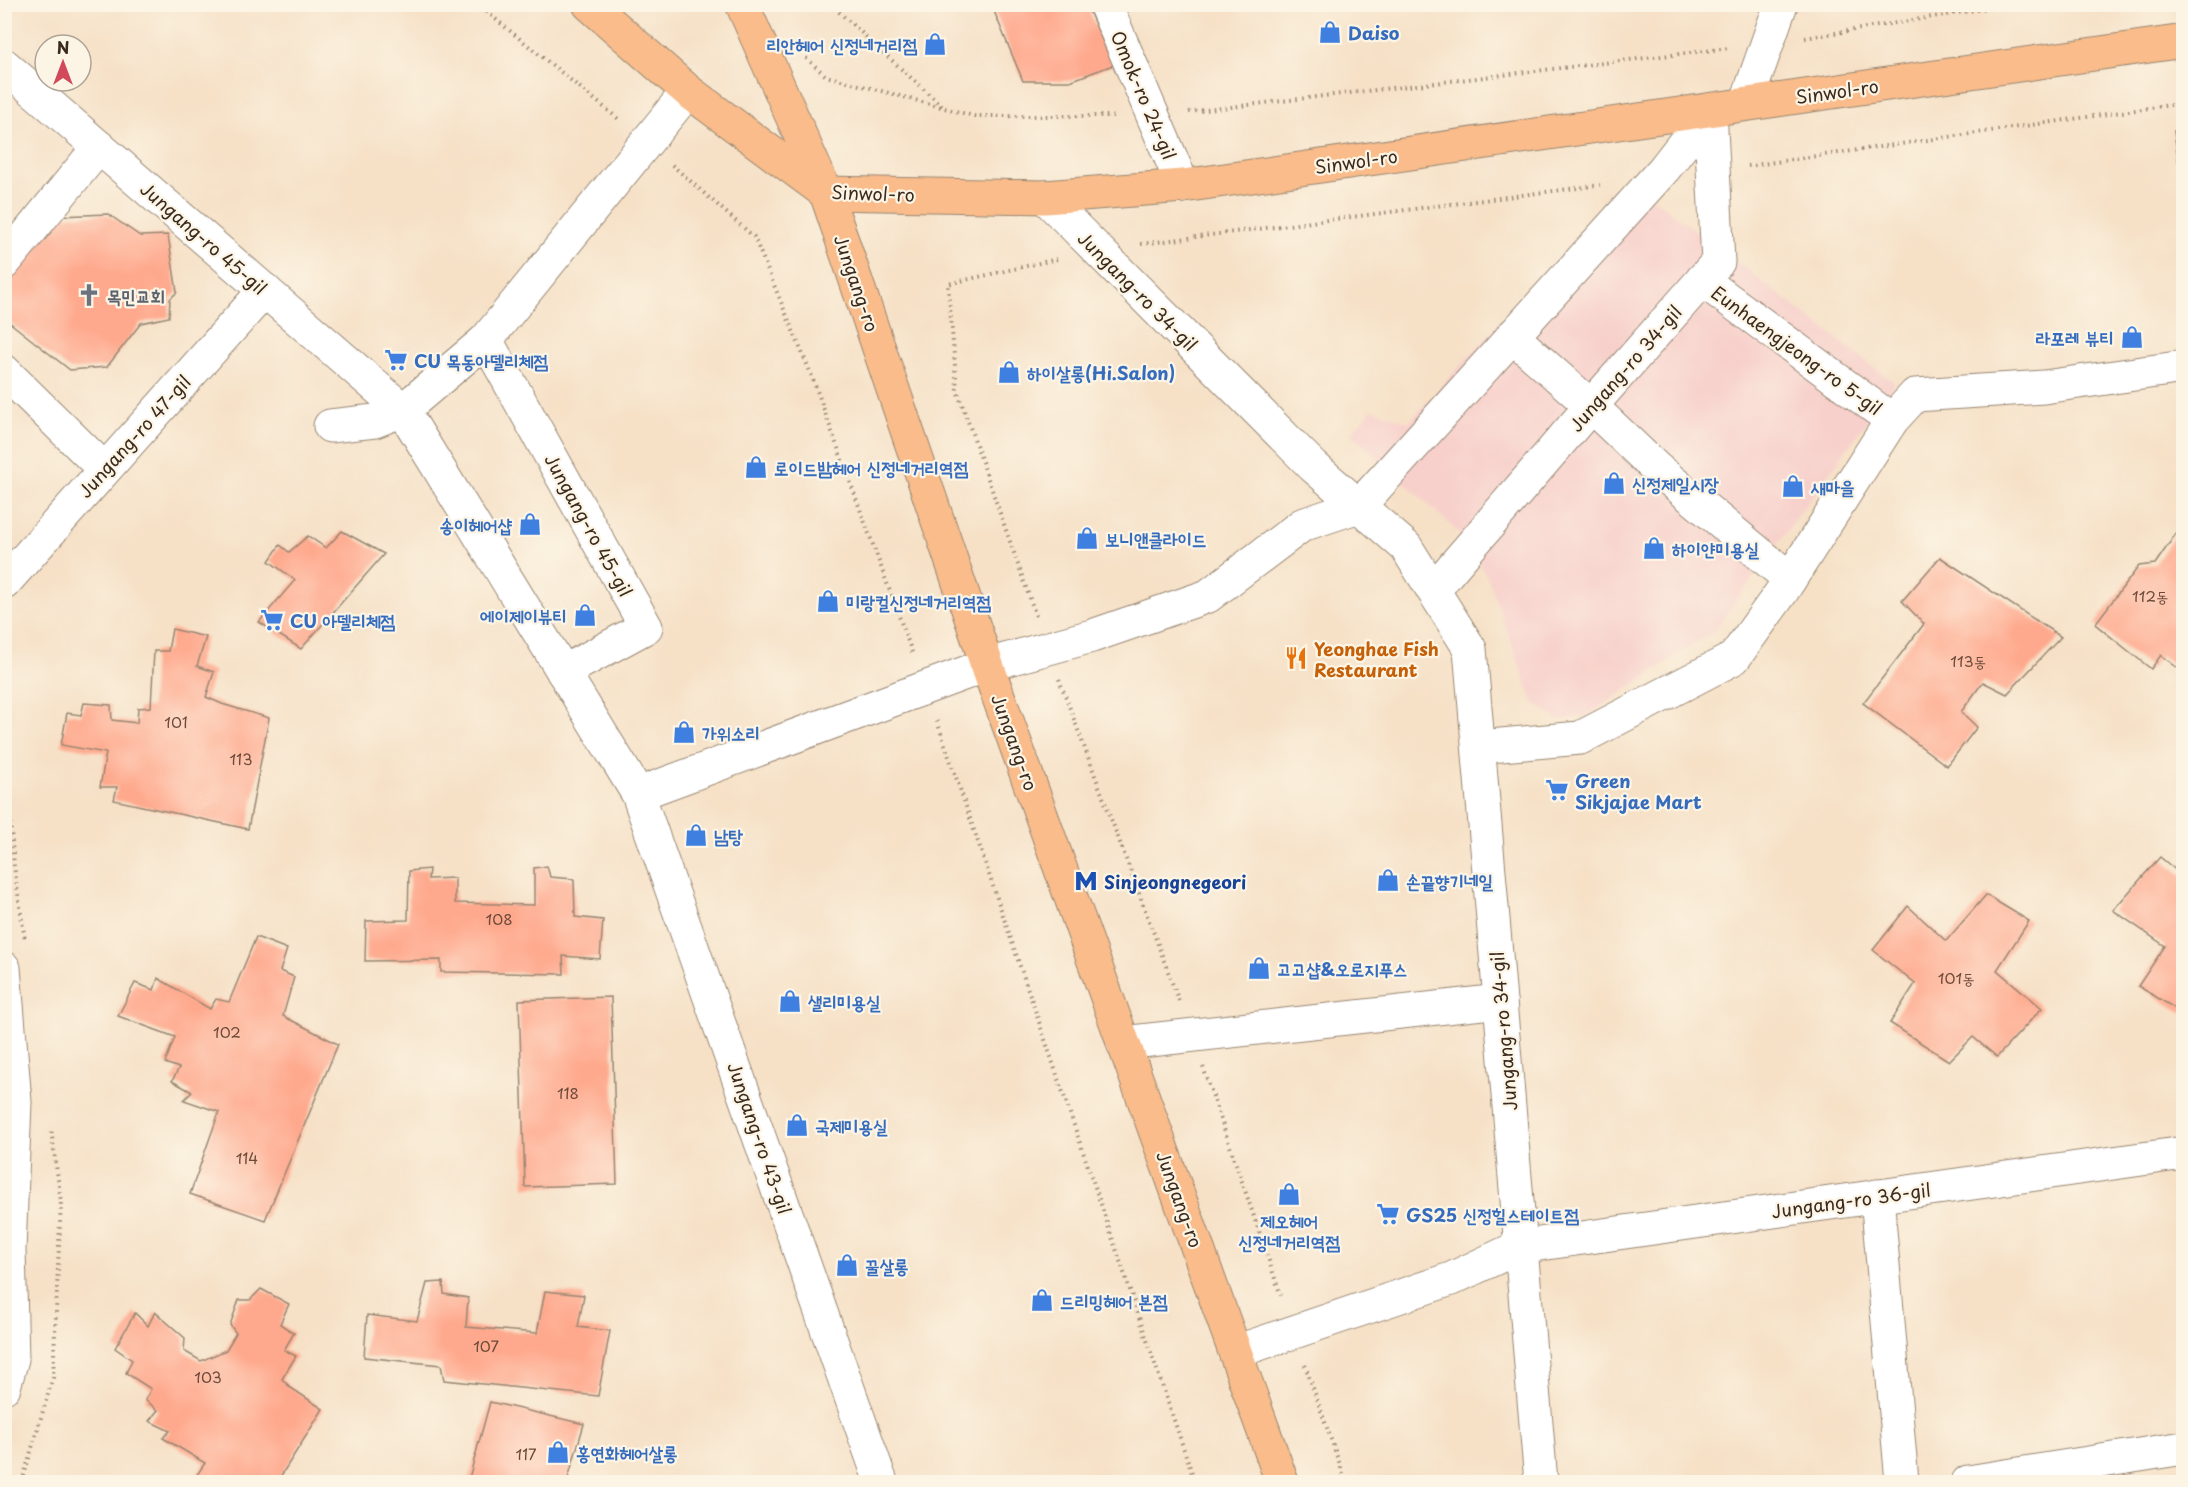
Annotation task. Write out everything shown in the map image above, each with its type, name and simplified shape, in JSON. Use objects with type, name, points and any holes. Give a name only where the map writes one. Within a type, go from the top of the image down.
[{"type":"main road","name":"Sinwol-ro","points":[[589,4],[688,91],[826,193],[1045,197],[1182,186],[2184,41]]},
{"type":"main road","name":"Jungang-ro","points":[[742,4],[826,193],[987,665],[1282,1482]]},
{"type":"street","name":"Omok-ro 24-gil","points":[[1105,4],[1182,186]]},
{"type":"street","points":[[1746,104],[1781,4]]},
{"type":"street","name":"Jungang-ro 45-gil","points":[[4,65],[403,410],[638,794]]},
{"type":"street","points":[[330,426],[375,421],[403,410],[486,340],[688,91]]},
{"type":"street","points":[[638,794],[987,665],[1092,636],[1208,596],[1302,525],[1359,506],[1664,169],[1710,110]]},
{"type":"street","name":"Jungang-ro 34-gil","points":[[1433,590],[1718,262],[1710,110]]},
{"type":"street","points":[[4,262],[99,147]]},
{"type":"street","name":"Jungang-ro 34-gil","points":[[1045,197],[1313,466],[1406,547],[1470,649],[1541,1482]]},
{"type":"street","name":"Eunhaengjeong-ro 5-gil","points":[[1702,280],[1892,420]]},
{"type":"street","name":"Jungang-ro 47-gil","points":[[4,583],[265,290]]},
{"type":"street","points":[[1512,336],[1656,468],[1790,579]]},
{"type":"street","name":"Jungang-ro 45-gil","points":[[486,340],[646,627],[563,672]]},
{"type":"street","name":"Eunhaengjeong-ro 5-gil","points":[[1479,747],[1580,738],[1734,658],[1790,579],[1892,420],[1915,395],[2044,387],[2184,367]]},
{"type":"street","points":[[4,371],[104,469]]},
{"type":"street","name":"Jungang-ro 43-gil","points":[[638,794],[880,1482]]},
{"type":"street","points":[[4,968],[15,1102],[7,1259],[12,1359],[4,1388]]},
{"type":"street","points":[[1123,1043],[1500,1000]]},
{"type":"street","name":"Jungang-ro 36-gil","points":[[1234,1352],[1451,1279],[1520,1247],[2184,1153]]},
{"type":"street","points":[[1877,1196],[1902,1482]]},
{"type":"street","points":[[1968,1482],[2184,1448]]},
{"type":"path","points":[[830,4],[943,108]]},
{"type":"path","points":[[800,52],[825,76],[974,116],[1152,116],[1767,44],[2012,4]]},
{"type":"shaded area","name":"신정제일시장","points":[[1629,180],[1895,383],[1714,631],[1585,717],[1558,720],[1533,702],[1488,578],[1459,533],[1351,433],[1372,409],[1409,422]]},
{"type":"building","points":[[991,4],[1086,4],[1113,65],[1070,81],[1023,81]]},
{"type":"building","points":[[2184,130],[2184,187],[2182,187],[2174,131]]},
{"type":"building","name":"목민교회","points":[[108,214],[140,236],[168,235],[177,292],[170,299],[169,317],[141,323],[107,367],[70,370],[4,318],[4,279],[60,216]]},
{"type":"building","points":[[2184,522],[2184,673],[2161,655],[2151,669],[2095,624],[2139,566],[2155,564]]},
{"type":"building","points":[[342,531],[384,554],[301,649],[259,622],[295,580],[269,561],[280,545],[289,552],[308,536],[326,548]]},
{"type":"building","points":[[1940,557],[2061,637],[2007,694],[1983,682],[1961,712],[1977,727],[1947,766],[1863,703],[1924,624],[1902,601]]},
{"type":"building","points":[[172,629],[206,637],[197,666],[214,672],[206,697],[269,718],[248,829],[114,800],[117,787],[100,787],[106,753],[61,745],[67,713],[81,715],[84,703],[111,705],[112,720],[137,723],[138,708],[151,707],[154,651],[168,651]]},
{"type":"building","points":[[2160,857],[2184,877],[2184,1014],[2138,986],[2165,946],[2113,910]]},
{"type":"building","points":[[547,866],[550,877],[574,879],[575,917],[603,920],[600,959],[563,956],[564,974],[441,972],[441,960],[365,961],[366,921],[408,920],[409,871],[429,869],[428,879],[455,878],[455,903],[534,905],[534,868]]},
{"type":"building","points":[[1986,895],[2029,921],[1997,970],[2042,1008],[1997,1057],[1973,1037],[1949,1061],[1890,1023],[1915,984],[1873,950],[1908,906],[1946,941]]},
{"type":"building","points":[[256,937],[287,949],[280,971],[294,977],[283,1016],[338,1044],[265,1220],[190,1194],[219,1112],[184,1100],[192,1092],[172,1081],[179,1068],[165,1063],[175,1037],[118,1016],[135,983],[154,990],[158,978],[210,1009],[216,999],[229,1002]]},
{"type":"building","points":[[611,997],[617,1184],[525,1187],[519,1000]]},
{"type":"building","points":[[443,1282],[444,1294],[468,1298],[466,1327],[537,1333],[545,1291],[584,1295],[578,1327],[610,1331],[598,1396],[444,1380],[441,1365],[364,1357],[367,1315],[417,1321],[427,1283]]},
{"type":"building","points":[[261,1289],[289,1304],[280,1324],[294,1333],[284,1350],[296,1356],[282,1379],[291,1388],[323,1409],[277,1482],[192,1482],[205,1463],[163,1438],[170,1431],[149,1421],[158,1410],[145,1400],[151,1389],[126,1373],[132,1360],[115,1348],[135,1313],[148,1326],[155,1312],[185,1338],[184,1351],[201,1361],[226,1350],[236,1333],[230,1325],[239,1300],[250,1300]]},
{"type":"building","points":[[490,1402],[584,1424],[567,1482],[468,1482]]},
{"type":"place","name":"Daiso","points":[[1330,32]]},
{"type":"place","name":"리안헤어 신정네거리점","points":[[935,44]]},
{"type":"place","name":"목민교회","points":[[89,295]]},
{"type":"place","name":"라포레 뷰티","points":[[2132,337]]},
{"type":"place","name":"CU 목동아델리체점","points":[[396,360]]},
{"type":"place","name":"하이살롱(Hi.Salon)","points":[[1009,372]]},
{"type":"place","name":"로이드밤헤어 신정네거리역점","points":[[756,467]]},
{"type":"place","name":"신정제일시장","points":[[1614,483]]},
{"type":"place","name":"새마을","points":[[1793,486]]},
{"type":"place","name":"송이헤어샵","points":[[530,524]]},
{"type":"place","name":"보니앤클라이드","points":[[1087,538]]},
{"type":"place","name":"하이얀미용실","points":[[1654,548]]},
{"type":"place","name":"미랑컬신정네거리역점","points":[[828,601]]},
{"type":"place","name":"에이제이뷰티","points":[[585,615]]},
{"type":"place","name":"CU 아델리체점","points":[[272,620]]},
{"type":"place","name":"Yeonghae Fish Restaurant","points":[[1296,658]]},
{"type":"place","name":"가위소리","points":[[684,732]]},
{"type":"place","name":"Green Sikjajae Mart","points":[[1557,790]]},
{"type":"place","name":"남탕","points":[[696,835]]},
{"type":"place","name":"손끝향기네일","points":[[1388,880]]},
{"type":"place","name":"Sinjeongnegeori","points":[[1086,881]]},
{"type":"place","name":"고고샵&오로지푸스","points":[[1259,968]]},
{"type":"place","name":"샐리미용실","points":[[790,1001]]},
{"type":"place","name":"국제미용실","points":[[797,1125]]},
{"type":"place","name":"제오헤어 신정네거리역점","points":[[1289,1194]]},
{"type":"place","name":"GS25 신정힐스테이트점","points":[[1388,1214]]},
{"type":"place","name":"꿀살롱","points":[[847,1265]]},
{"type":"place","name":"드리밍헤어 본점","points":[[1042,1300]]},
{"type":"place","name":"홍연화헤어살롱","points":[[558,1452]]}]
